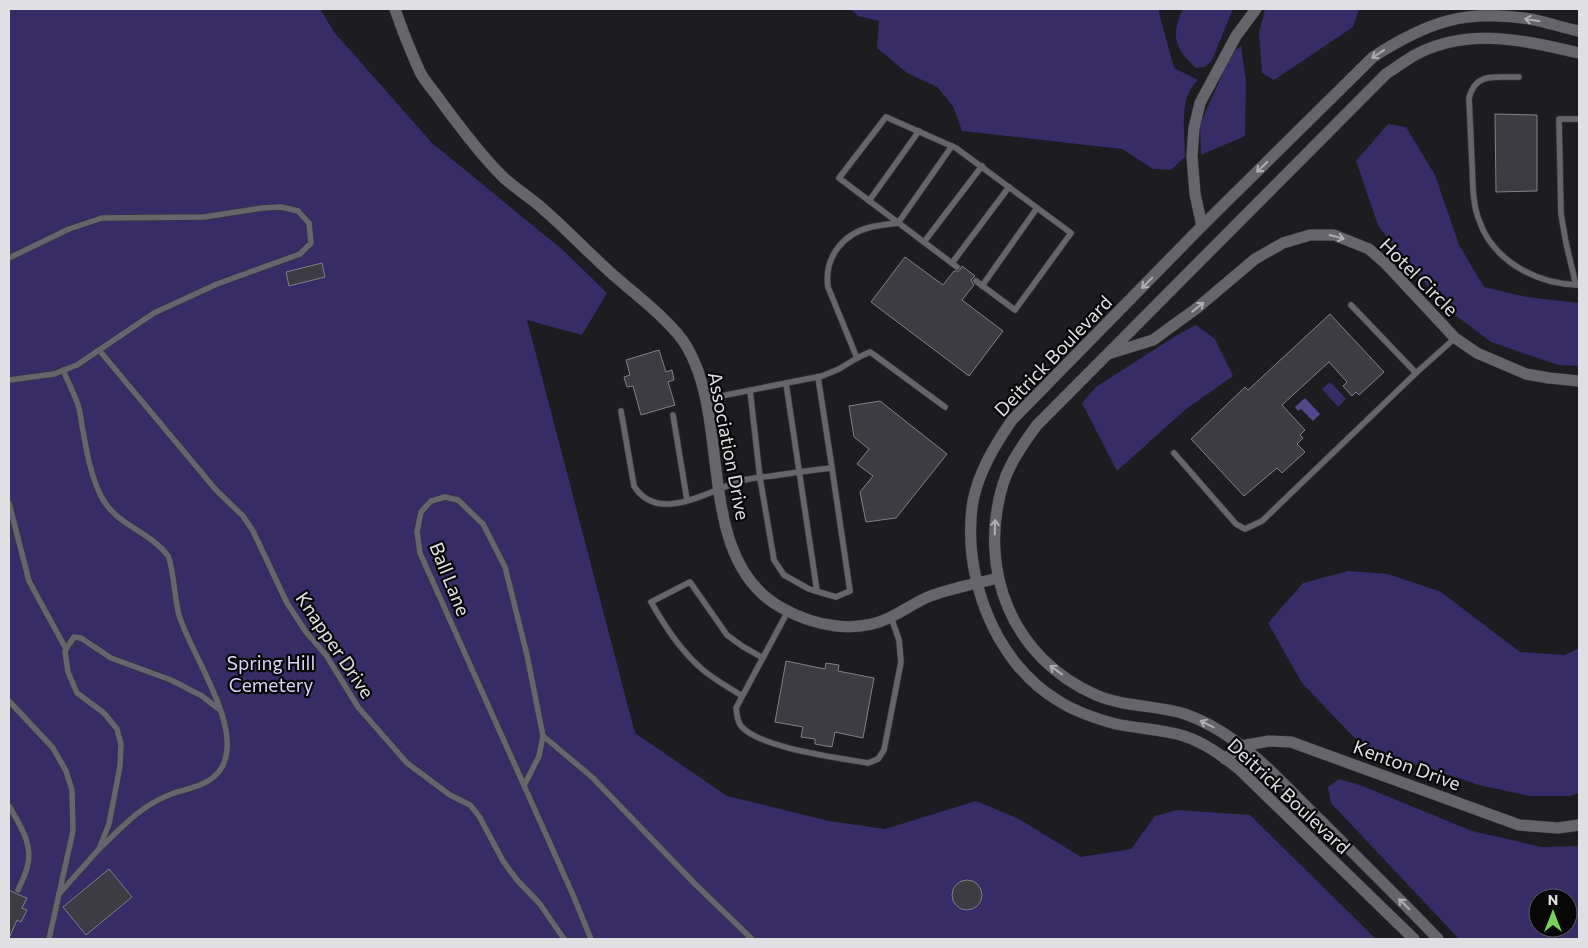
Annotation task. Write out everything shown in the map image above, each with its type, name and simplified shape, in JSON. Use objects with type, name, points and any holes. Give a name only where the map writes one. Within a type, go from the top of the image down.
[{"type":"street","name":"Association Drive","points":[[395,9],[421,74],[455,121],[502,176],[544,209],[573,238],[667,323],[686,345],[698,371],[706,399],[723,514],[733,551],[749,581],[767,598],[788,612],[809,621],[836,626],[861,626],[892,617],[928,597],[998,578]]},
{"type":"street","points":[[1202,226],[1195,194],[1192,156],[1194,128],[1200,103],[1236,36],[1256,9]]},
{"type":"street","name":"Deitrick Boulevard","points":[[1414,939],[1238,769],[1215,750],[1184,736],[1116,724],[1089,715],[1057,701],[1029,680],[1012,658],[985,612],[970,541],[974,500],[992,450],[1012,420],[1202,226],[1373,57],[1403,38],[1434,25],[1458,18],[1496,16],[1531,19],[1579,31]]},
{"type":"street","name":"Deitrick Boulevard","points":[[1438,939],[1297,797],[1241,746],[1220,731],[1184,714],[1122,703],[1096,695],[1046,663],[1019,630],[1005,600],[998,578],[994,549],[995,516],[1003,482],[1021,447],[1037,425],[1386,74],[1415,55],[1446,43],[1476,38],[1502,38],[1542,44],[1579,53]]},
{"type":"street","name":"Hotel Circle","points":[[1110,353],[1153,340],[1197,308],[1255,259],[1283,243],[1310,235],[1334,235],[1369,249],[1386,264],[1455,338],[1476,353],[1526,374],[1579,381]]},
{"type":"street","name":"Kenton Drive","points":[[1241,746],[1269,741],[1291,742],[1519,825],[1558,828],[1579,825]]},
{"type":"street","points":[[1226,759],[1241,746]]},
{"type":"lane","points":[[1519,77],[1482,78],[1472,89],[1470,98],[1473,198],[1479,222],[1499,253],[1520,270],[1556,283],[1578,285],[1566,243],[1561,214],[1559,119],[1579,119]]},
{"type":"lane","points":[[976,281],[1015,310],[1071,233],[982,166],[952,146],[886,117],[839,178],[955,265],[1009,187]]},
{"type":"lane","points":[[870,201],[919,131]]},
{"type":"lane","points":[[857,358],[828,287],[826,275],[832,256],[844,240],[855,233],[870,227],[898,223],[952,146]]},
{"type":"lane","points":[[924,242],[982,166]]},
{"type":"lane","points":[[9,258],[70,228],[102,218],[204,217],[262,208],[281,207],[298,211],[309,223],[311,242],[300,254],[217,284],[154,313],[77,365],[54,374],[9,380]]},
{"type":"lane","points":[[982,286],[1037,208]]},
{"type":"lane","points":[[1351,305],[1416,373]]},
{"type":"lane","points":[[1174,453],[1236,524],[1245,529],[1251,527],[1262,521],[1455,338]]},
{"type":"lane","name":"Knapper Drive","points":[[99,350],[216,490],[242,516],[252,532],[287,603],[306,632],[326,655],[358,707],[407,763],[450,795],[470,805],[479,816],[503,861],[517,880],[540,904],[564,939]]},
{"type":"lane","points":[[706,399],[818,377],[839,369],[870,352],[944,406]]},
{"type":"lane","points":[[59,894],[99,849],[141,809],[155,800],[198,786],[216,776],[223,765],[228,750],[224,720],[216,696],[184,632],[177,607],[169,559],[160,546],[116,516],[102,498],[89,467],[78,406],[64,370]]},
{"type":"lane","points":[[750,390],[760,478],[774,560],[784,575],[809,589],[836,597],[850,590],[818,377]]},
{"type":"lane","points":[[786,383],[817,591]]},
{"type":"lane","points":[[621,411],[634,486],[640,495],[653,503],[676,504],[742,480],[832,468]]},
{"type":"lane","points":[[673,415],[687,500]]},
{"type":"lane","name":"Ball Lane","points":[[524,786],[539,756],[543,736],[527,655],[505,567],[483,524],[458,500],[445,497],[431,501],[421,512],[417,532],[420,553],[591,939]]},
{"type":"lane","points":[[9,503],[29,581],[66,649]]},
{"type":"lane","points":[[742,696],[705,672],[685,652],[668,632],[651,602],[690,582],[727,635],[763,658]]},
{"type":"lane","points":[[788,612],[736,708],[737,718],[741,726],[748,732],[799,751],[868,763],[878,759],[884,750],[901,662],[899,640],[892,617]]},
{"type":"lane","points":[[99,849],[109,824],[120,766],[121,744],[117,730],[104,713],[77,694],[68,672],[65,652],[74,637],[81,638],[111,658],[171,680],[202,696],[220,710]]},
{"type":"lane","points":[[9,701],[53,748],[66,771],[72,790],[73,831],[49,939]]},
{"type":"lane","points":[[543,736],[592,777],[695,884],[752,939]]},
{"type":"lane","points":[[9,806],[21,826],[28,843],[28,867],[18,890]]},
{"type":"green space","name":"Spring Hill Cemetery","points":[[9,9],[320,9],[334,32],[432,143],[564,251],[607,293],[582,335],[527,320],[635,733],[727,796],[829,821],[885,829],[976,801],[1019,819],[1081,857],[1131,849],[1155,816],[1177,810],[1250,815],[1376,939],[9,939]]},
{"type":"green space","points":[[850,9],[1159,9],[1174,68],[1198,80],[1192,87],[1185,106],[1185,157],[1171,170],[1153,169],[1122,149],[962,131],[953,106],[937,87],[907,73],[877,48],[879,21],[858,16]]},
{"type":"green space","points":[[1183,9],[1233,9],[1212,60],[1205,67],[1196,68],[1179,48],[1176,34]]},
{"type":"green space","points":[[1265,9],[1359,9],[1353,27],[1274,80],[1262,73],[1259,33]]},
{"type":"green space","points":[[1241,46],[1246,82],[1245,136],[1201,155],[1200,125],[1232,52]]},
{"type":"green space","points":[[1388,124],[1406,127],[1435,175],[1459,245],[1484,287],[1527,297],[1579,303],[1579,366],[1558,365],[1491,342],[1450,311],[1398,253],[1378,225],[1356,161]]},
{"type":"green space","points":[[1196,325],[1215,339],[1233,376],[1186,409],[1117,471],[1082,403],[1096,387],[1177,335]]},
{"type":"green space","points":[[1330,382],[1346,399],[1338,407],[1322,389]]},
{"type":"green space","points":[[1348,571],[1388,574],[1441,592],[1520,652],[1565,655],[1579,648],[1579,793],[1571,796],[1530,796],[1479,785],[1367,751],[1302,683],[1268,623],[1303,583]]},
{"type":"green space","points":[[1339,779],[1360,785],[1472,831],[1542,847],[1579,846],[1579,939],[1459,939],[1331,803],[1328,787]]},
{"type":"shaded area","points":[[1305,398],[1320,414],[1313,421],[1301,409],[1298,411],[1295,407]]},
{"type":"building","points":[[1495,114],[1537,115],[1537,191],[1496,192]]},
{"type":"building","points":[[905,257],[943,285],[954,271],[959,271],[962,266],[975,276],[971,280],[974,285],[962,300],[1003,331],[969,376],[871,302]]},
{"type":"building","points":[[322,263],[325,277],[289,286],[286,272]]},
{"type":"building","points":[[1330,314],[1384,372],[1359,395],[1356,392],[1352,396],[1343,386],[1347,382],[1329,362],[1282,405],[1305,430],[1300,435],[1303,438],[1297,444],[1305,452],[1282,473],[1277,468],[1244,496],[1191,439],[1245,387],[1248,390]]},
{"type":"building","points":[[659,350],[666,372],[672,370],[674,380],[668,382],[675,405],[641,415],[633,386],[627,387],[624,377],[630,375],[626,360]]},
{"type":"building","points":[[880,401],[947,454],[896,518],[866,522],[860,492],[873,476],[857,464],[869,449],[854,437],[849,406]]},
{"type":"building","points":[[786,661],[825,669],[826,663],[839,665],[838,671],[874,678],[863,738],[835,732],[832,747],[815,744],[815,739],[801,737],[803,727],[775,722]]},
{"type":"building","points":[[109,869],[132,897],[86,935],[63,907]]},
{"type":"building","points":[[967,880],[978,884],[982,895],[978,906],[967,910],[956,906],[952,895],[956,884]]},
{"type":"building","points":[[9,890],[27,898],[22,908],[27,910],[21,922],[17,920],[9,938]]}]
